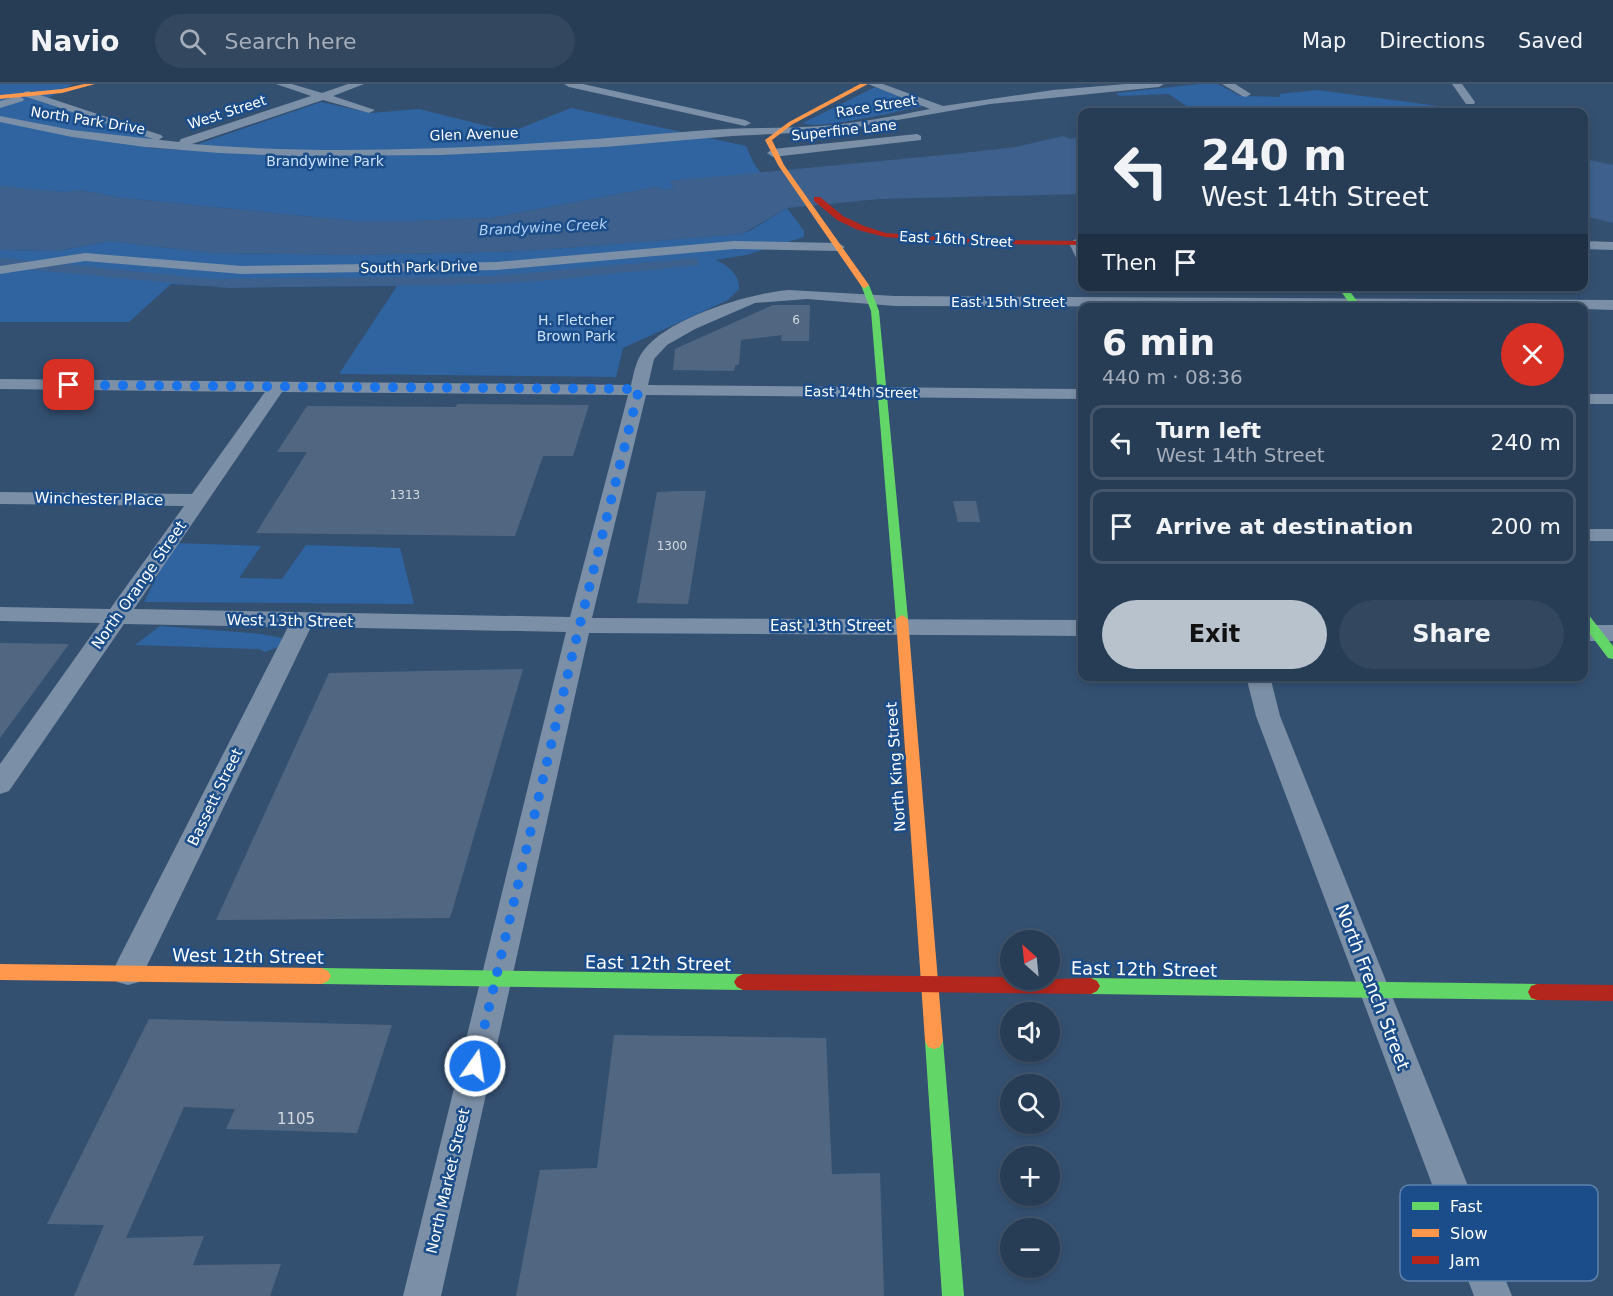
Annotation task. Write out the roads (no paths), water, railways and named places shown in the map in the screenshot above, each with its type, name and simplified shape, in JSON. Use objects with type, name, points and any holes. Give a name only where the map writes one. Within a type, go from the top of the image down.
[{"type":"main road","points":[[11,96],[62,91],[81,84]]},
{"type":"main road","points":[[11,96],[49,86],[81,84]]},
{"type":"main road","points":[[865,84],[776,132],[768,140],[778,160],[838,247],[984,242]]},
{"type":"main road","name":"East 16th Street","points":[[778,160],[831,212],[861,228],[885,235],[984,242],[1078,243]]},
{"type":"main road","name":"North King Street","points":[[838,247],[863,279],[872,299],[884,392],[953,1296]]},
{"type":"main road","points":[[1345,291],[1355,303]]},
{"type":"main road","points":[[1594,629],[1613,655]]},
{"type":"main road","name":"West 12th Street","points":[[0,972],[495,978]]},
{"type":"main road","name":"East 12th Street","points":[[495,978],[1613,993]]},
{"type":"street","points":[[280,84],[369,110]]},
{"type":"street","name":"West Street","points":[[172,147],[359,84]]},
{"type":"street","points":[[569,84],[776,132]]},
{"type":"street","points":[[601,91],[618,84]]},
{"type":"street","points":[[873,84],[943,110]]},
{"type":"street","name":"Race Street","points":[[776,132],[869,124],[989,101],[1099,87],[1159,84]]},
{"type":"street","points":[[1227,84],[1246,94]]},
{"type":"street","points":[[1457,84],[1470,102]]},
{"type":"street","points":[[11,96],[139,129],[164,140],[172,147]]},
{"type":"street","points":[[1041,96],[1052,105],[1050,107]]},
{"type":"street","name":"North Park Drive","points":[[0,119],[108,140],[172,147]]},
{"type":"street","name":"Glen Avenue","points":[[172,147],[294,152],[424,151],[591,144],[718,132],[776,132]]},
{"type":"street","name":"Superfine Lane","points":[[778,160],[917,138]]},
{"type":"street","points":[[1591,245],[1613,246]]},
{"type":"street","points":[[1591,245],[1613,259]]},
{"type":"street","name":"South Park Drive","points":[[0,270],[54,261],[101,258],[242,270],[497,266],[722,246],[838,247]]},
{"type":"street","name":"North Market Street","points":[[422,1296],[579,626],[646,359],[659,342],[694,323],[742,302],[770,296],[872,299]]},
{"type":"street","name":"East 15th Street","points":[[872,299],[1078,304]]},
{"type":"street","name":"East 15th Street","points":[[1588,305],[1613,305]]},
{"type":"street","name":"East 14th Street","points":[[0,384],[1078,394]]},
{"type":"street","name":"North Orange Street","points":[[0,784],[277,387]]},
{"type":"street","name":"Winchester Place","points":[[0,498],[199,500]]},
{"type":"street","points":[[1588,535],[1613,535]]},
{"type":"street","name":"West 13th Street","points":[[0,615],[579,626]]},
{"type":"street","name":"Bassett Street","points":[[128,972],[302,622]]},
{"type":"street","name":"East 13th Street","points":[[579,626],[1078,628]]},
{"type":"street","name":"North French Street","points":[[1259,681],[1268,716],[1450,1185]]},
{"type":"street","name":"North French Street","points":[[1487,1281],[1493,1296]]},
{"type":"water","name":"Brandywine Creek","points":[[1063,136],[1070,139],[1078,137],[1078,194],[879,199],[787,208],[742,234],[526,251],[358,255],[211,253],[110,241],[57,251],[0,250],[0,186],[65,192],[79,190],[123,198],[354,221],[491,218],[656,187],[664,190],[675,188],[668,181],[1016,147]]},
{"type":"water","points":[[1588,160],[1613,165],[1613,223],[1588,217]]},
{"type":"water","points":[[0,258],[213,279],[494,276],[697,258],[699,265],[489,284],[229,288],[0,267]]},
{"type":"park label","name":"Brandywine Park","points":[[325,161]]},
{"type":"park label","name":"H. Fletcher Brown Park","points":[[576,328]]}]
